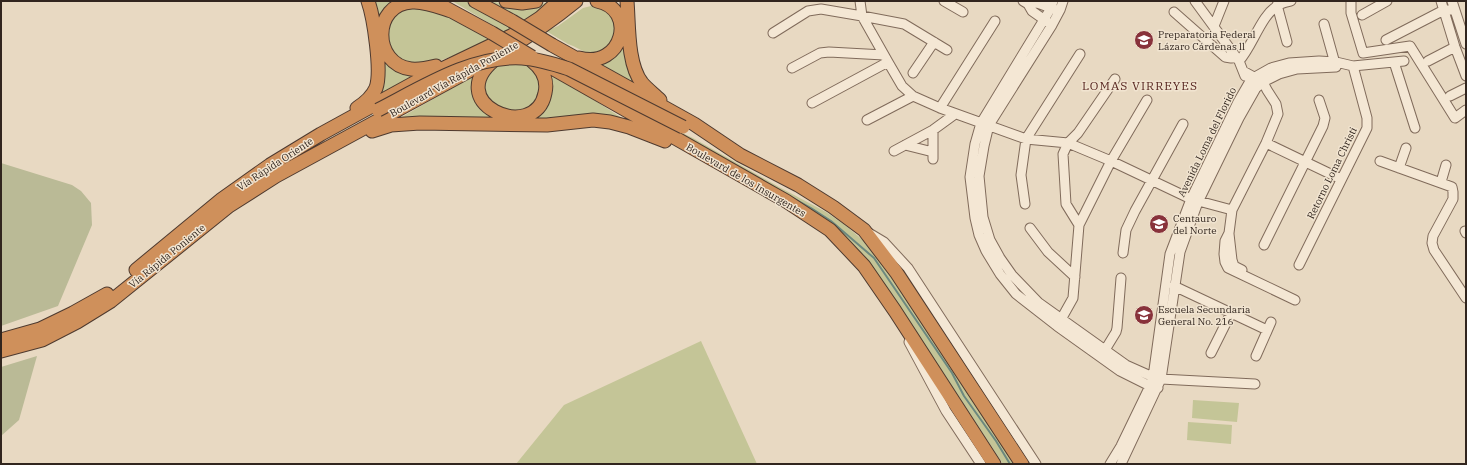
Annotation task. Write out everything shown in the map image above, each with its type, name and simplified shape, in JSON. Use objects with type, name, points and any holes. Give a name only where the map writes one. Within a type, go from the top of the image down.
[{"type":"highway","points":[[321,134],[366,102],[376,88],[378,66],[374,24],[368,1]]},
{"type":"highway","name":"Boulevard de los Insurgentes","points":[[434,1],[521,50],[538,63],[786,201],[830,230],[864,266],[895,311],[994,464]]},
{"type":"highway","points":[[475,1],[688,126]]},
{"type":"highway","points":[[506,1],[526,3],[536,1]]},
{"type":"highway","name":"Boulevard Vía Rápida Poniente","points":[[328,148],[507,50],[546,25],[561,6],[576,1]]},
{"type":"highway","points":[[561,6],[588,1]]},
{"type":"highway","points":[[564,52],[582,59],[594,59],[607,55],[616,46],[621,32],[618,17],[608,6],[597,1]]},
{"type":"highway","points":[[627,1],[632,57],[637,76],[642,83],[688,126]]},
{"type":"highway","points":[[451,11],[420,2],[404,3],[396,7],[388,15],[382,26],[381,36],[383,46],[388,54],[395,62],[404,67],[420,69],[457,62]]},
{"type":"highway","name":"Vía Rápida Oriente","points":[[1,340],[40,329],[73,313],[106,294],[222,199],[270,166],[321,134],[418,81],[517,33],[561,6]]},
{"type":"highway","points":[[507,50],[486,67],[480,79],[480,96],[486,106],[493,112],[505,116],[518,116],[529,114],[538,108],[544,97],[546,88],[544,76],[538,63]]},
{"type":"highway","points":[[270,166],[436,80],[468,67],[496,59],[521,58],[545,62],[569,69],[688,126]]},
{"type":"highway","points":[[328,148],[377,129],[400,124],[420,122],[547,125],[600,121],[629,127],[656,137],[728,169]]},
{"type":"highway","name":"Boulevard de los Insurgentes","points":[[688,126],[833,206],[864,230],[896,272],[1022,464]]},
{"type":"highway","name":"Vía Rápida Poniente","points":[[1,351],[42,340],[77,322],[111,301],[229,206],[276,176],[328,148]]},
{"type":"street","points":[[860,1],[862,16],[902,86],[913,96],[955,114],[1026,139],[1068,143],[1111,160],[1194,200],[1232,210]]},
{"type":"street","points":[[944,1],[963,12]]},
{"type":"street","points":[[1063,1],[1055,7],[1048,22],[985,124],[975,144],[970,177],[975,218],[979,235],[986,251],[1000,274],[1016,294],[1156,383]]},
{"type":"street","points":[[1195,1],[1238,59],[1243,71],[1258,84],[1276,104],[1278,114],[1266,143],[1232,210],[1229,233],[1234,266],[1296,299],[1228,268],[1224,262],[1224,254],[1225,242],[1229,233]]},
{"type":"street","points":[[1214,26],[1224,1]]},
{"type":"street","points":[[1174,12],[1225,57],[1238,59],[1246,54],[1262,21],[1277,5],[1291,1]]},
{"type":"street","points":[[1351,1],[1351,13],[1363,53],[1410,46],[1455,118],[1466,110]]},
{"type":"street","points":[[1362,15],[1387,1]]},
{"type":"street","points":[[1026,2],[1055,7]]},
{"type":"street","points":[[1026,2],[1032,11],[1048,22]]},
{"type":"street","points":[[1277,5],[1288,42]]},
{"type":"street","points":[[1386,40],[1443,6],[1454,5],[1466,44]]},
{"type":"street","points":[[1443,6],[1455,47],[1466,76]]},
{"type":"street","points":[[773,33],[808,12],[821,9],[904,24],[947,50]]},
{"type":"street","points":[[940,108],[995,21]]},
{"type":"street","points":[[1324,24],[1338,64]]},
{"type":"street","points":[[913,73],[934,42]]},
{"type":"street","points":[[1428,61],[1455,47]]},
{"type":"street","points":[[792,68],[820,53],[829,52],[886,58]]},
{"type":"street","points":[[1025,204],[1021,175],[1026,139],[1080,54]]},
{"type":"street","points":[[812,103],[886,58]]},
{"type":"street","points":[[1258,84],[1279,74],[1297,69],[1338,64],[1353,66],[1404,61]]},
{"type":"street","points":[[1394,62],[1416,128]]},
{"type":"street","name":"Retorno Loma Christi","points":[[1299,265],[1367,128],[1367,118],[1353,66]]},
{"type":"street","points":[[1079,225],[1066,204],[1063,154],[1068,143],[1078,133],[1114,79]]},
{"type":"street","name":"Avenida Loma del Florido","points":[[1156,383],[1170,254],[1194,200],[1258,84]]},
{"type":"street","points":[[1450,96],[1466,88]]},
{"type":"street","points":[[867,120],[913,96]]},
{"type":"street","points":[[1264,245],[1323,126],[1325,118],[1319,100]]},
{"type":"street","points":[[1060,323],[1073,298],[1076,277],[1079,225],[1111,160],[1145,104]]},
{"type":"street","points":[[894,151],[933,130],[955,114]]},
{"type":"street","points":[[1123,253],[1126,230],[1135,210],[1181,129]]},
{"type":"street","points":[[905,146],[933,155],[933,130]]},
{"type":"street","points":[[1266,143],[1341,179]]},
{"type":"street","points":[[1399,168],[1406,148]]},
{"type":"street","points":[[1380,160],[1452,187],[1454,192],[1453,198],[1433,236],[1432,243],[1434,250],[1466,298]]},
{"type":"street","points":[[1441,182],[1446,166]]},
{"type":"street","name":"Avenida Loma del Florido","points":[[1121,464],[1138,420],[1156,383],[1180,252],[1194,200]]},
{"type":"street","points":[[1030,228],[1048,252],[1076,277]]},
{"type":"street","points":[[864,230],[884,242],[908,268],[1036,464]]},
{"type":"street","points":[[1105,350],[1117,328],[1121,278]]},
{"type":"street","points":[[1174,286],[1231,313],[1269,326],[1256,356]]},
{"type":"street","points":[[895,311],[897,319],[933,388],[981,464]]},
{"type":"street","points":[[1211,353],[1231,313]]},
{"type":"street","points":[[1060,323],[1120,371],[1156,383],[1255,384]]},
{"type":"street","name":"Avenida Loma del Florido","points":[[1110,464],[1138,420]]},
{"type":"green space","points":[[374,1],[401,1],[396,4],[382,46],[422,72],[376,97]]},
{"type":"green space","points":[[452,1],[467,1],[516,28],[506,33]]},
{"type":"green space","points":[[490,1],[505,5],[522,6],[550,1],[527,21]]},
{"type":"green space","points":[[595,5],[603,7],[618,26],[608,50],[589,54],[546,31],[558,26],[583,8]]},
{"type":"green space","points":[[433,7],[494,41],[428,65],[414,65],[402,60],[394,51],[389,38],[392,19],[402,8]]},
{"type":"green space","points":[[623,40],[646,92],[592,61]]},
{"type":"green space","points":[[522,61],[539,73],[541,97],[521,113],[492,107],[482,86],[492,65]]},
{"type":"green space","points":[[543,67],[625,120],[525,119],[535,115]]},
{"type":"green space","points":[[477,74],[474,86],[507,120],[400,118]]},
{"type":"green space","points":[[671,131],[678,131],[693,138],[826,212],[864,241],[917,309],[1019,464],[1003,464],[893,296],[869,263],[845,236],[828,223]]},
{"type":"green space","points":[[1,163],[72,185],[81,191],[91,203],[92,225],[58,306],[1,326]]},
{"type":"green space","points":[[701,341],[757,464],[516,464],[564,405]]},
{"type":"green space","points":[[37,356],[19,420],[1,436],[1,367]]},
{"type":"green space","points":[[1193,400],[1239,403],[1237,422],[1192,418]]},
{"type":"green space","points":[[1188,422],[1232,425],[1231,444],[1187,440]]},
{"type":"waterway","points":[[793,198],[831,221],[874,258],[952,373],[964,396],[996,441],[1010,464]]},
{"type":"place","name":"Preparatoria Federal Lázaro Cárdenas ll","points":[[1144,40]]},
{"type":"place","name":"Centauro del Norte","points":[[1159,224]]},
{"type":"place","name":"Escuela Secundaria General No. 216","points":[[1144,315]]},
{"type":"district","name":"LOMAS VIRREYES","points":[[1140,85]]}]
